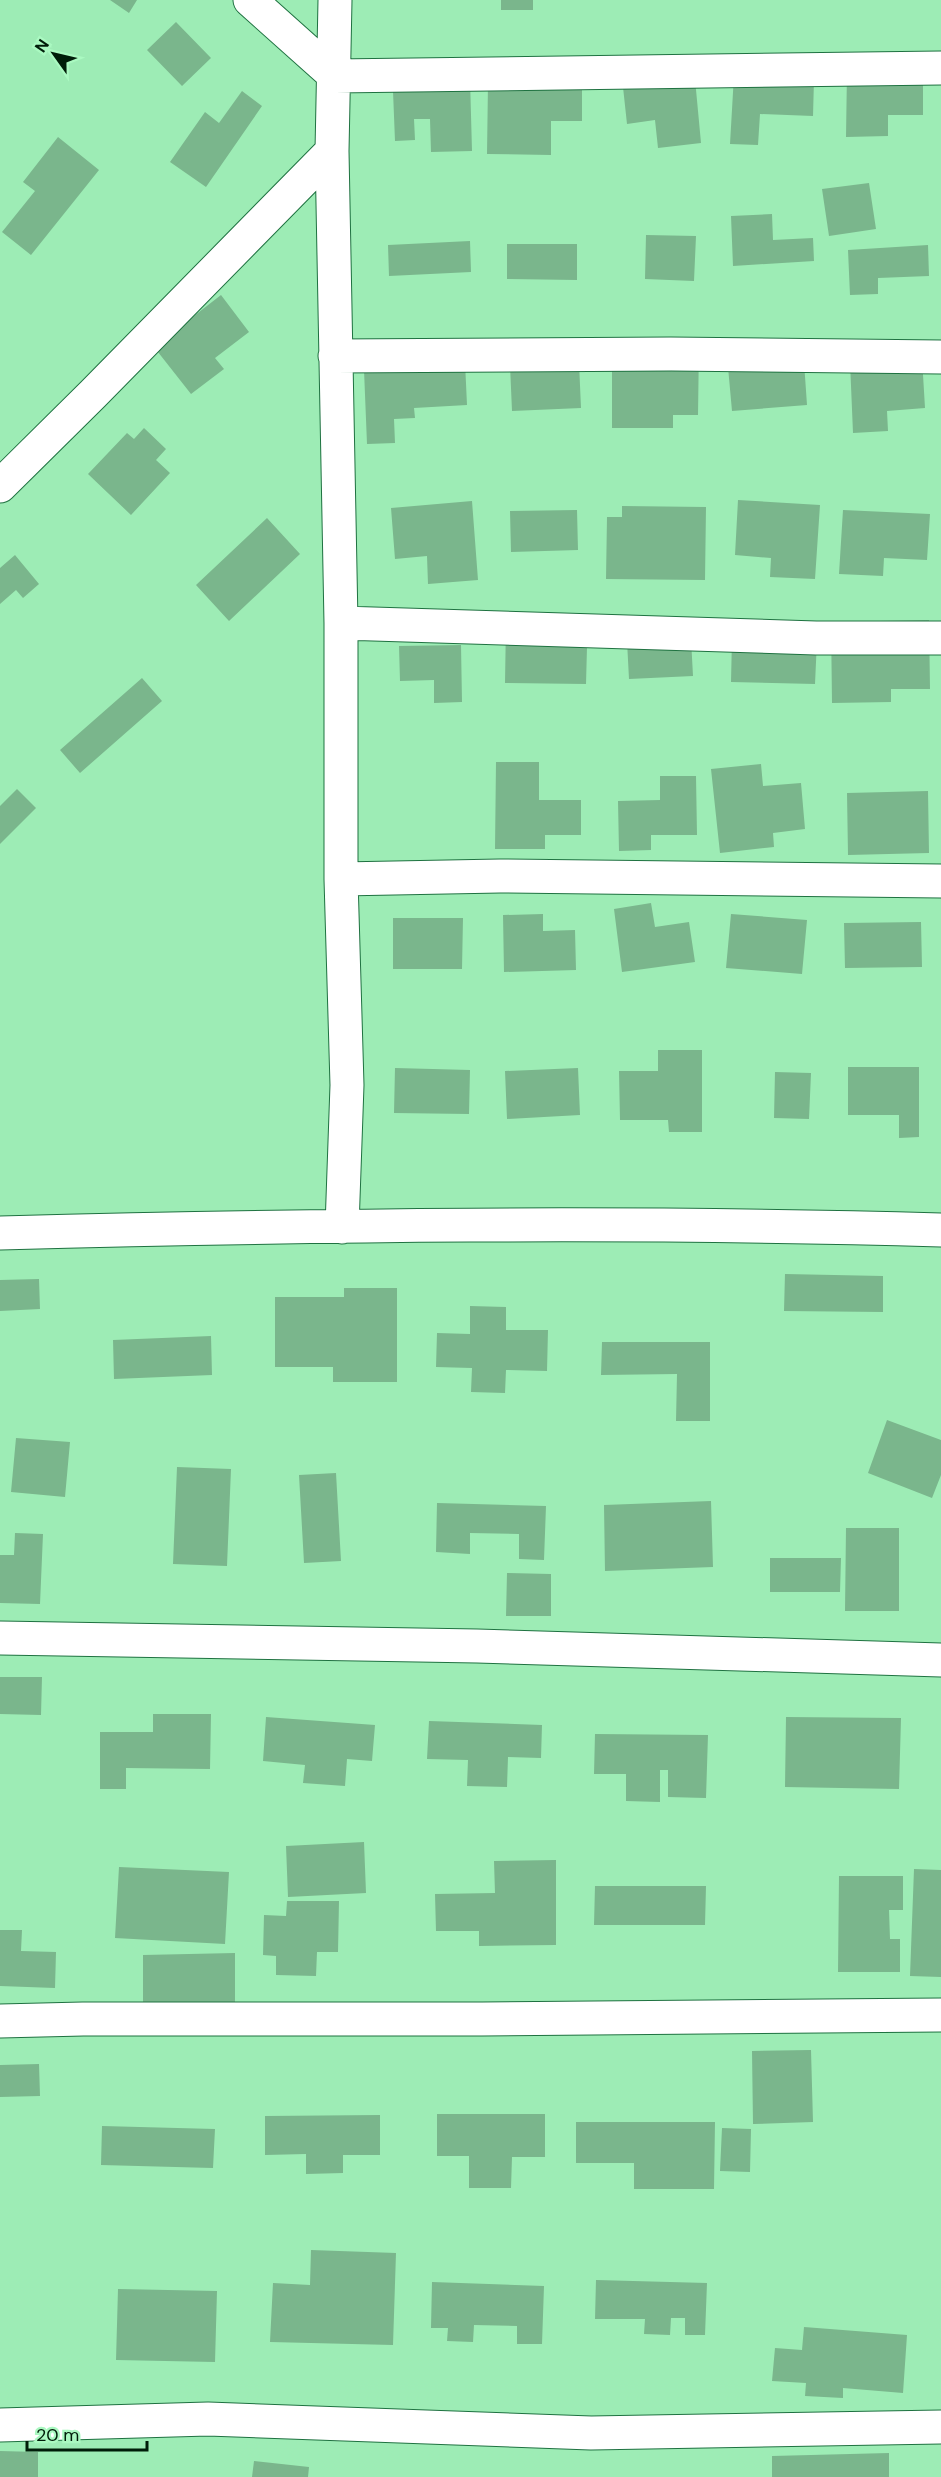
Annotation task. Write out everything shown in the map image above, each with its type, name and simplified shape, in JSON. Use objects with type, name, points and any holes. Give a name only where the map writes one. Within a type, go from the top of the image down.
[{"type":"street","points":[[250,0],[334,76],[941,68]]},
{"type":"street","points":[[335,0],[332,151],[341,623],[341,879],[347,1085],[342,1227]]},
{"type":"street","points":[[0,486],[332,151]]},
{"type":"street","points":[[335,356],[671,354],[941,357]]},
{"type":"street","points":[[341,623],[816,638],[941,638]]},
{"type":"street","points":[[341,879],[500,876],[941,881]]},
{"type":"street","points":[[0,1233],[342,1227],[749,1225],[941,1230]]},
{"type":"street","points":[[0,1638],[477,1646],[941,1660]]},
{"type":"street","points":[[0,2021],[941,2014]]},
{"type":"street","points":[[0,2425],[208,2419],[591,2433],[941,2427]]},
{"type":"building","points":[[110,0],[137,0],[129,13]]},
{"type":"building","points":[[501,0],[533,0],[533,10],[501,10]]},
{"type":"building","points":[[176,22],[211,58],[182,86],[147,50]]},
{"type":"building","points":[[923,70],[923,115],[888,115],[888,136],[846,137],[847,71]]},
{"type":"building","points":[[734,75],[814,79],[813,116],[760,114],[758,145],[730,144]]},
{"type":"building","points":[[470,79],[472,151],[431,152],[430,119],[414,119],[415,140],[395,141],[393,91]]},
{"type":"building","points":[[695,79],[701,143],[658,148],[655,120],[627,124],[623,87]]},
{"type":"building","points":[[488,83],[582,84],[582,121],[551,121],[551,155],[487,154]]},
{"type":"building","points":[[242,91],[262,106],[206,187],[170,162],[205,112],[219,123]]},
{"type":"building","points":[[58,137],[99,170],[31,255],[2,232],[35,191],[23,182]]},
{"type":"building","points":[[869,183],[876,229],[829,236],[822,189]]},
{"type":"building","points":[[772,214],[773,240],[813,238],[814,261],[733,266],[731,216]]},
{"type":"building","points":[[646,235],[696,236],[694,281],[645,279]]},
{"type":"building","points":[[470,241],[471,272],[389,276],[388,245]]},
{"type":"building","points":[[507,244],[577,244],[577,280],[507,279]]},
{"type":"building","points":[[928,245],[929,276],[878,278],[878,294],[850,295],[848,250]]},
{"type":"building","points":[[221,295],[249,332],[215,358],[224,369],[191,394],[154,347]]},
{"type":"building","points":[[464,341],[467,405],[414,408],[415,418],[394,419],[395,443],[367,444],[363,345]]},
{"type":"building","points":[[699,343],[698,415],[673,415],[673,428],[612,428],[612,366]]},
{"type":"building","points":[[922,358],[925,408],[887,411],[888,431],[853,433],[850,362]]},
{"type":"building","points":[[804,362],[807,405],[732,411],[728,367]]},
{"type":"building","points":[[579,363],[581,408],[512,411],[510,365]]},
{"type":"building","points":[[144,428],[166,449],[156,460],[170,473],[131,515],[88,474],[127,433],[134,439]]},
{"type":"building","points":[[738,500],[820,505],[815,579],[770,577],[771,558],[735,555]]},
{"type":"building","points":[[472,501],[478,580],[428,584],[427,556],[395,559],[391,508]]},
{"type":"building","points":[[622,506],[706,507],[705,580],[606,579],[607,517],[622,517]]},
{"type":"building","points":[[577,510],[578,550],[511,552],[510,511]]},
{"type":"building","points":[[843,510],[930,514],[927,560],[884,558],[883,576],[839,574]]},
{"type":"building","points":[[267,518],[300,554],[229,621],[196,585]]},
{"type":"building","points":[[15,555],[39,584],[23,598],[16,590],[0,604],[0,568]]},
{"type":"building","points":[[929,620],[930,689],[891,689],[891,702],[832,703],[831,622]]},
{"type":"building","points":[[506,622],[529,622],[529,646],[587,647],[586,684],[505,683]]},
{"type":"building","points":[[626,622],[691,639],[693,676],[629,679]]},
{"type":"building","points":[[732,638],[817,640],[815,684],[731,682]]},
{"type":"building","points":[[461,645],[462,702],[434,703],[434,680],[400,681],[399,646]]},
{"type":"building","points":[[142,678],[162,701],[80,773],[60,750]]},
{"type":"building","points":[[496,762],[539,762],[539,800],[581,800],[581,835],[545,835],[545,849],[495,849]]},
{"type":"building","points":[[761,764],[763,786],[801,783],[805,829],[773,833],[774,847],[720,853],[711,769]]},
{"type":"building","points":[[660,776],[696,776],[697,835],[651,835],[651,850],[619,851],[618,801],[660,800]]},
{"type":"building","points":[[17,789],[36,808],[0,844],[0,806]]},
{"type":"building","points":[[928,791],[929,853],[848,855],[847,793]]},
{"type":"building","points":[[651,903],[655,927],[689,922],[695,962],[622,972],[614,909]]},
{"type":"building","points":[[543,914],[543,931],[575,930],[576,970],[504,972],[503,915]]},
{"type":"building","points":[[731,914],[807,920],[802,974],[726,968]]},
{"type":"building","points":[[393,918],[463,918],[462,969],[393,969]]},
{"type":"building","points":[[921,922],[922,967],[845,968],[844,923]]},
{"type":"building","points":[[658,1050],[702,1050],[702,1132],[669,1132],[668,1120],[620,1120],[619,1071],[658,1071]]},
{"type":"building","points":[[848,1067],[919,1067],[919,1137],[899,1138],[899,1115],[848,1115]]},
{"type":"building","points":[[395,1068],[470,1070],[469,1114],[394,1113]]},
{"type":"building","points":[[578,1068],[580,1115],[507,1119],[505,1071]]},
{"type":"building","points":[[775,1072],[811,1073],[809,1119],[774,1118]]},
{"type":"building","points":[[785,1274],[883,1276],[883,1312],[784,1311]]},
{"type":"building","points":[[39,1279],[40,1309],[0,1311],[0,1280]]},
{"type":"building","points":[[344,1288],[397,1288],[397,1382],[333,1382],[333,1367],[275,1367],[275,1297],[344,1297]]},
{"type":"building","points":[[470,1306],[506,1307],[506,1330],[548,1330],[547,1371],[506,1370],[505,1393],[471,1392],[472,1368],[436,1367],[437,1333],[470,1334]]},
{"type":"building","points":[[211,1336],[212,1375],[114,1379],[113,1340]]},
{"type":"building","points":[[602,1342],[710,1342],[710,1421],[676,1421],[677,1374],[601,1375]]},
{"type":"building","points":[[887,1420],[941,1440],[941,1475],[932,1498],[868,1473]]},
{"type":"building","points":[[16,1438],[70,1442],[65,1497],[11,1492]]},
{"type":"building","points":[[177,1467],[231,1469],[227,1566],[173,1564]]},
{"type":"building","points":[[336,1473],[341,1561],[304,1563],[299,1475]]},
{"type":"building","points":[[711,1501],[713,1567],[605,1571],[604,1505]]},
{"type":"building","points":[[437,1503],[546,1506],[544,1560],[519,1559],[519,1534],[470,1533],[470,1554],[436,1552]]},
{"type":"building","points":[[846,1528],[899,1528],[899,1611],[845,1611]]},
{"type":"building","points":[[15,1533],[43,1534],[40,1604],[0,1603],[0,1555],[14,1555]]},
{"type":"building","points":[[770,1558],[841,1558],[840,1592],[770,1592]]},
{"type":"building","points":[[507,1573],[551,1574],[551,1616],[506,1616]]},
{"type":"building","points":[[0,1677],[42,1677],[41,1715],[0,1714]]},
{"type":"building","points":[[153,1714],[211,1714],[210,1769],[126,1768],[126,1789],[100,1789],[100,1732],[153,1732]]},
{"type":"building","points":[[266,1717],[375,1725],[372,1761],[347,1759],[345,1786],[303,1783],[305,1765],[263,1761]]},
{"type":"building","points":[[786,1717],[901,1718],[899,1789],[785,1787]]},
{"type":"building","points":[[429,1721],[542,1725],[541,1758],[508,1757],[507,1787],[467,1786],[468,1760],[427,1759]]},
{"type":"building","points":[[595,1734],[708,1735],[706,1798],[668,1797],[668,1770],[660,1770],[660,1802],[626,1801],[626,1774],[594,1774]]},
{"type":"building","points":[[364,1842],[366,1893],[288,1897],[286,1846]]},
{"type":"building","points":[[556,1860],[556,1945],[479,1946],[479,1931],[436,1931],[435,1894],[495,1893],[494,1861]]},
{"type":"building","points":[[119,1867],[229,1872],[225,1944],[115,1938]]},
{"type":"building","points":[[914,1869],[941,1870],[941,1977],[910,1976]]},
{"type":"building","points":[[839,1876],[903,1876],[903,1910],[889,1910],[890,1939],[900,1939],[900,1972],[838,1972]]},
{"type":"building","points":[[595,1886],[706,1886],[705,1925],[594,1925]]},
{"type":"building","points":[[287,1901],[339,1901],[338,1952],[317,1952],[316,1976],[276,1975],[276,1956],[263,1955],[264,1915],[286,1916]]},
{"type":"building","points":[[0,1930],[22,1930],[21,1951],[56,1952],[55,1988],[0,1986]]},
{"type":"building","points":[[235,1953],[235,2006],[143,2007],[143,1955]]},
{"type":"building","points":[[811,2050],[813,2122],[753,2124],[752,2051]]},
{"type":"building","points":[[39,2064],[40,2096],[0,2097],[0,2065]]},
{"type":"building","points":[[437,2114],[545,2114],[545,2157],[512,2157],[511,2188],[469,2188],[469,2156],[437,2156]]},
{"type":"building","points":[[380,2115],[380,2155],[343,2155],[343,2173],[306,2174],[306,2154],[265,2155],[265,2116]]},
{"type":"building","points":[[576,2122],[715,2122],[714,2189],[634,2189],[634,2163],[576,2163]]},
{"type":"building","points":[[102,2126],[215,2129],[213,2168],[101,2165]]},
{"type":"building","points":[[722,2128],[751,2129],[750,2172],[720,2171]]},
{"type":"building","points":[[311,2250],[396,2253],[393,2345],[270,2342],[273,2283],[310,2285]]},
{"type":"building","points":[[596,2280],[707,2283],[705,2335],[685,2335],[685,2318],[671,2318],[670,2335],[644,2334],[645,2319],[595,2319]]},
{"type":"building","points":[[432,2282],[544,2286],[542,2344],[517,2344],[517,2326],[474,2325],[473,2342],[447,2341],[448,2328],[431,2328]]},
{"type":"building","points":[[118,2289],[217,2291],[215,2362],[116,2360]]},
{"type":"building","points":[[804,2327],[907,2335],[903,2393],[843,2388],[843,2398],[805,2396],[806,2383],[772,2381],[775,2348],[802,2350]]},
{"type":"building","points":[[0,2451],[38,2452],[38,2477],[0,2477]]},
{"type":"building","points":[[889,2453],[889,2477],[772,2477],[772,2456]]},
{"type":"building","points":[[254,2461],[309,2467],[308,2477],[252,2477]]}]
